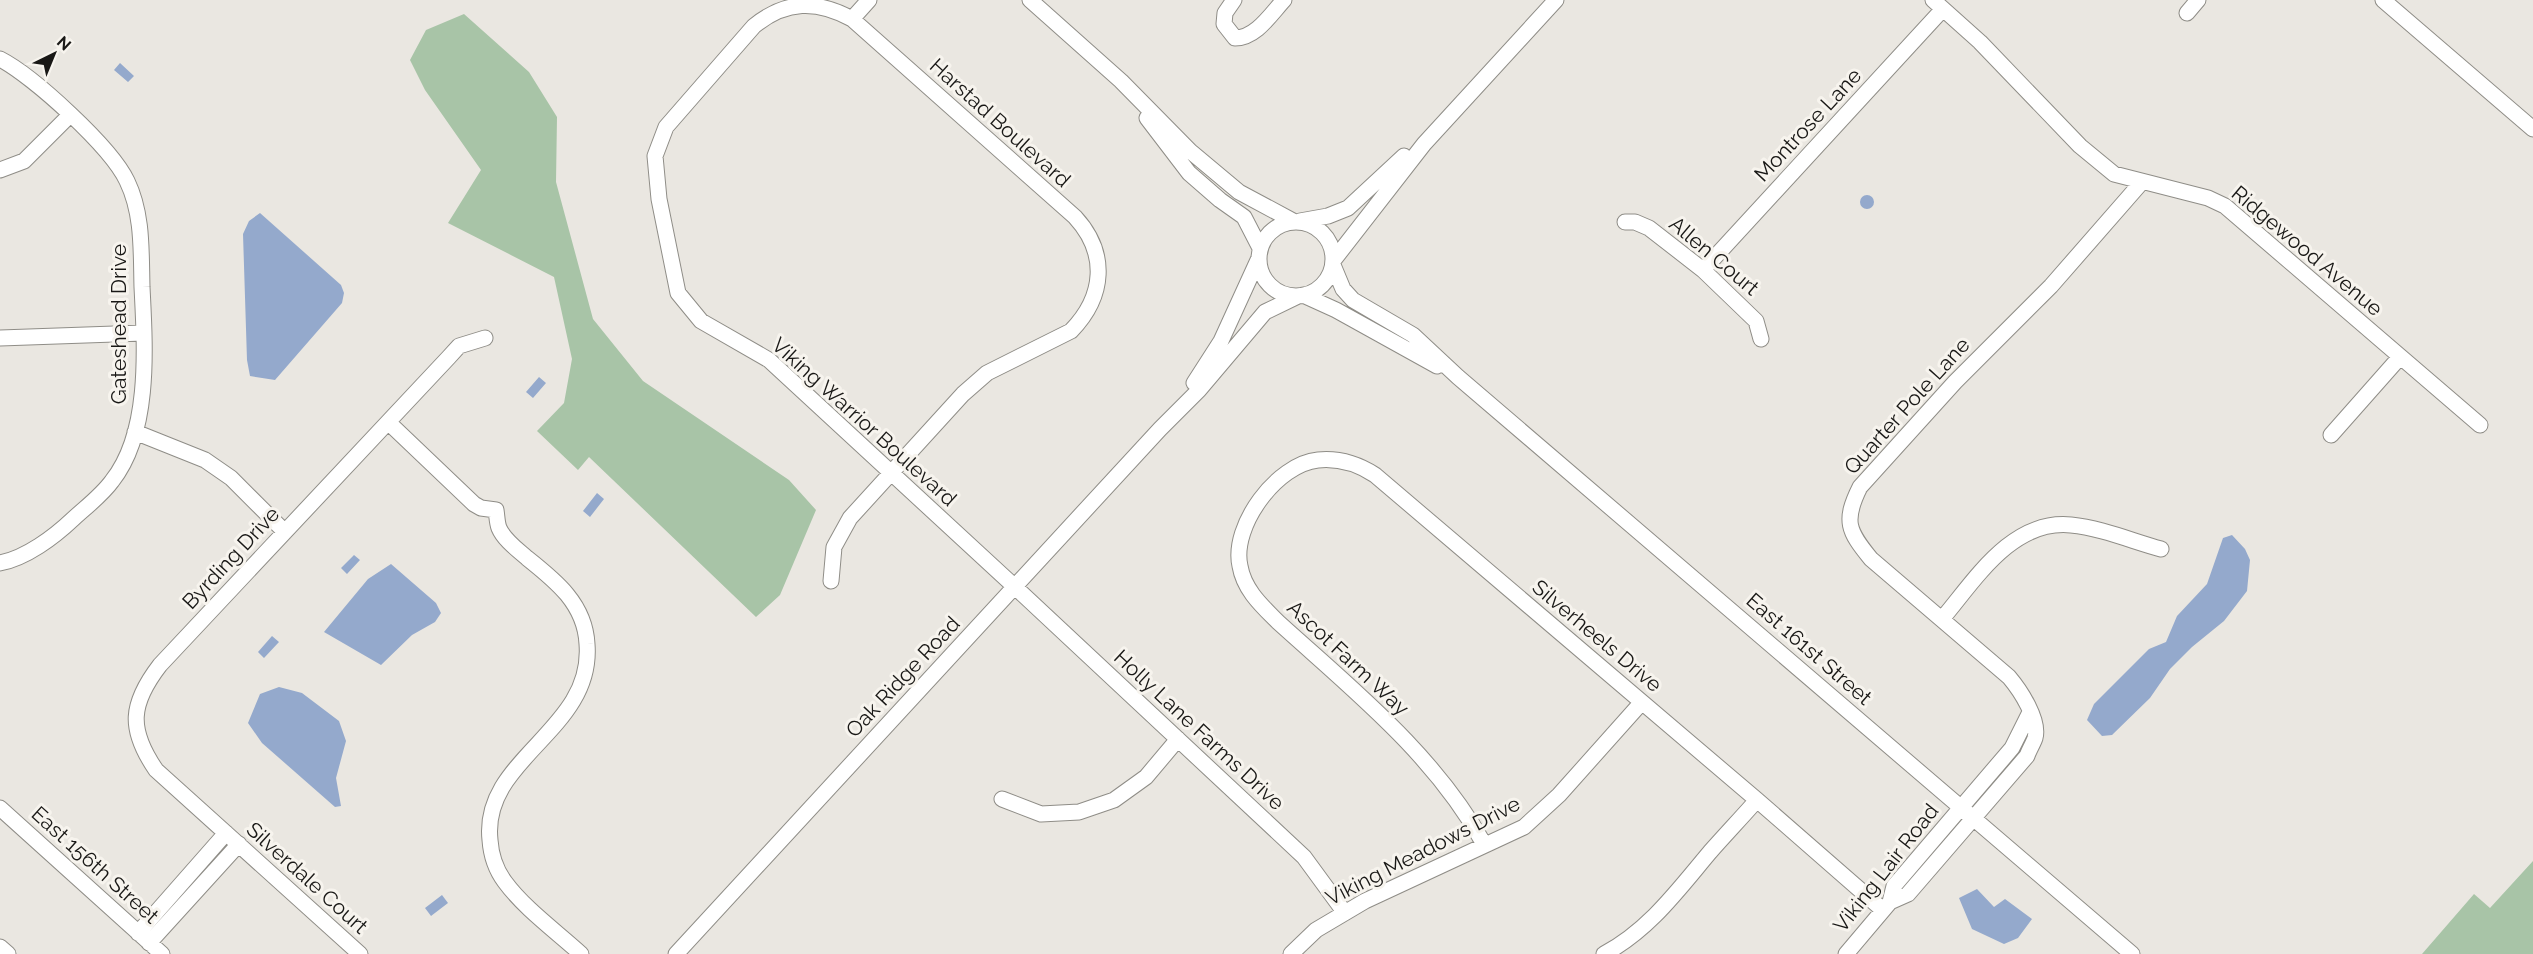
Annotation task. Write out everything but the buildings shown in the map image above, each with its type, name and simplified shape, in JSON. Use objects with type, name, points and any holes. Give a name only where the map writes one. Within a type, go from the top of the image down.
[{"type":"street","points":[[848,10],[869,0]]},
{"type":"street","points":[[1030,0],[1121,81],[1190,151],[1239,192],[1296,222],[1310,224],[1320,231],[1328,240],[1333,263]]},
{"type":"street","points":[[1234,0],[1225,12],[1224,24],[1235,38],[1242,38],[1257,29],[1284,0]]},
{"type":"street","points":[[1121,81],[1189,173],[1244,217],[1259,254],[1260,272],[1271,286],[1286,295],[1301,296],[1321,287],[1329,277],[1333,263],[1424,144],[1556,0]]},
{"type":"street","points":[[2187,13],[2198,0]]},
{"type":"street","points":[[2383,0],[2533,129]]},
{"type":"street","name":"Viking Warrior Boulevard","points":[[848,10],[802,4],[784,6],[768,14],[754,26],[666,127],[655,156],[659,199],[678,293],[701,321],[769,360],[1015,586]]},
{"type":"street","name":"Ridgewood Avenue","points":[[1938,4],[1980,42],[2094,158],[2114,174],[2141,183],[2208,198],[2225,206],[2480,425]]},
{"type":"street","name":"Montrose Lane","points":[[1703,270],[1938,4]]},
{"type":"street","name":"Harstad Boulevard","points":[[848,10],[1075,217],[1087,231],[1095,249],[1099,272],[1090,305],[1082,320],[1071,331],[987,373],[963,394],[891,473]]},
{"type":"street","name":"Gateshead Drive","points":[[0,58],[14,66],[70,115],[111,158],[126,179],[139,214],[143,333],[139,421],[126,459],[112,482],[59,532],[12,561],[0,563]]},
{"type":"street","points":[[0,170],[24,161],[70,115]]},
{"type":"street","points":[[1259,254],[1265,237],[1274,228],[1328,216],[1348,208],[1408,152],[1424,144]]},
{"type":"street","name":"Quarter Pole Lane","points":[[1886,906],[1908,894],[2026,756],[2036,735],[2031,712],[2022,693],[2008,677],[1871,559],[1853,537],[1850,507],[1860,487],[1955,382],[2051,286],[2141,183]]},
{"type":"street","name":"Allen Court","points":[[1625,222],[1635,222],[1649,228],[1703,270],[1756,321],[1761,339]]},
{"type":"street","name":"Oak Ridge Road","points":[[1160,429],[1221,341],[1259,254]]},
{"type":"street","name":"East 161st Street","points":[[1333,263],[1343,288],[1353,300],[1413,335],[1458,377],[2132,954]]},
{"type":"street","name":"Oak Ridge Road","points":[[676,954],[1160,429],[1199,390],[1265,312],[1301,296]]},
{"type":"street","name":"East 161st Street","points":[[1301,296],[1346,316],[1458,377]]},
{"type":"street","points":[[0,338],[143,333]]},
{"type":"street","name":"Byrding Drive","points":[[226,833],[156,770],[144,751],[136,726],[136,707],[144,686],[160,664],[459,346],[485,338]]},
{"type":"street","points":[[2331,435],[2400,357]]},
{"type":"street","points":[[388,422],[474,504],[481,508],[496,510],[501,531],[515,547],[561,586],[576,606],[585,630],[587,657],[582,686],[570,708],[506,781],[496,796],[489,823],[490,848],[498,871],[512,890],[581,954]]},
{"type":"street","points":[[135,432],[205,460],[231,478],[285,532]]},
{"type":"street","name":"Silverheels Drive","points":[[1268,492],[1287,474],[1316,460],[1359,465],[1375,475],[1757,800],[1886,906]]},
{"type":"street","points":[[831,581],[834,547],[850,518],[891,473]]},
{"type":"street","name":"Ascot Farm Way","points":[[1268,492],[1248,516],[1240,535],[1239,566],[1245,582],[1257,601],[1278,622],[1410,745],[1442,781],[1472,822],[1484,844]]},
{"type":"street","points":[[1941,619],[2002,549],[2025,534],[2046,527],[2070,525],[2161,549]]},
{"type":"street","name":"Holly Lane Farms Drive","points":[[1015,586],[1304,856],[1345,913]]},
{"type":"street","name":"Viking Meadows Drive","points":[[1291,954],[1316,930],[1345,913],[1484,844],[1524,827],[1536,817],[1642,702]]},
{"type":"street","points":[[1960,807],[2012,748],[2031,712]]},
{"type":"street","points":[[1002,799],[1041,813],[1079,812],[1088,809],[1114,800],[1146,777],[1178,739]]},
{"type":"street","points":[[1604,954],[1618,946],[1668,904],[1757,800]]},
{"type":"street","name":"Viking Lair Road","points":[[1846,954],[1886,906],[1894,886],[1960,807]]},
{"type":"street","name":"East 156th Street","points":[[0,808],[162,954]]},
{"type":"street","points":[[144,938],[226,833]]},
{"type":"street","name":"Silverdale Court","points":[[226,833],[360,954]]},
{"type":"street","points":[[144,938],[239,844]]},
{"type":"street","points":[[0,947],[8,954]]},
{"type":"green space","points":[[464,14],[529,72],[557,117],[556,182],[593,319],[643,381],[789,480],[816,510],[780,595],[756,617],[589,457],[578,470],[537,431],[564,403],[572,359],[554,277],[448,223],[481,170],[425,90],[410,60],[426,30]]},
{"type":"green space","points":[[2533,861],[2533,954],[2422,954],[2474,894],[2490,908]]},
{"type":"water","points":[[120,63],[134,76],[128,82],[114,70]]},
{"type":"water","points":[[1867,195],[1872,197],[1874,202],[1872,207],[1867,209],[1862,207],[1860,202],[1862,197]]},
{"type":"water","points":[[260,213],[341,285],[344,293],[342,303],[275,380],[250,376],[247,360],[243,234],[249,221]]},
{"type":"water","points":[[539,377],[546,383],[533,398],[526,392]]},
{"type":"water","points":[[597,493],[604,499],[590,517],[583,511]]},
{"type":"water","points":[[2232,535],[2245,549],[2250,560],[2247,591],[2224,621],[2192,647],[2170,669],[2150,698],[2112,735],[2102,736],[2087,720],[2094,704],[2149,649],[2166,642],[2177,616],[2207,584],[2223,538]]},
{"type":"water","points":[[354,555],[360,560],[347,574],[341,568]]},
{"type":"water","points":[[391,564],[436,603],[441,613],[435,622],[412,635],[381,665],[324,632],[368,579]]},
{"type":"water","points":[[272,636],[279,642],[264,658],[258,652]]},
{"type":"water","points":[[279,687],[302,693],[339,721],[346,741],[336,778],[341,806],[335,807],[262,743],[248,723],[260,694]]},
{"type":"water","points":[[1977,889],[1994,907],[2005,899],[2032,919],[2018,938],[2004,944],[1972,929],[1959,898]]},
{"type":"water","points":[[442,895],[448,903],[431,916],[425,908]]}]
